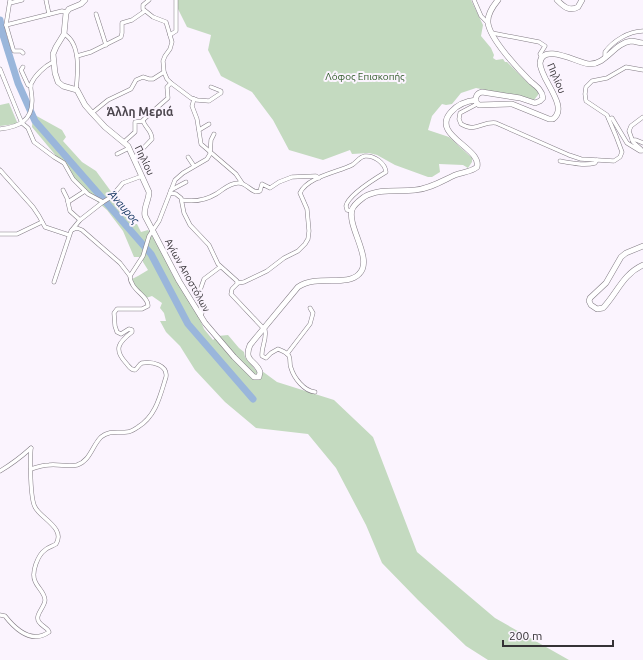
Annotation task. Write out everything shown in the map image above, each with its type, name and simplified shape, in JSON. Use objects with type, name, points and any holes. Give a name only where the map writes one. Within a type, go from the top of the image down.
[{"type":"main road","points":[[76,90],[63,86],[58,82],[53,62],[54,50],[64,34],[66,12],[70,8],[81,4],[85,0]]},
{"type":"main road","points":[[488,24],[490,14],[498,0]]},
{"type":"main road","points":[[557,0],[566,8],[571,9],[577,8],[582,0]]},
{"type":"main road","name":"Πηλίου","points":[[488,24],[492,33],[514,63],[541,91],[543,97],[541,101],[535,103],[520,98],[504,97],[485,92],[478,94],[476,102],[484,105],[512,104],[549,119],[555,118],[559,111],[541,69],[542,58],[546,54],[553,53],[590,64],[600,62],[624,43],[631,41],[643,43]]},
{"type":"main road","name":"Πηλίου","points":[[76,90],[92,113],[105,127],[124,142],[129,148],[150,194],[144,212],[152,229]]},
{"type":"main road","points":[[352,211],[356,204],[370,194],[422,189],[476,168],[478,164],[476,157],[452,135],[446,122],[449,114],[455,108],[468,101],[476,102]]},
{"type":"main road","name":"Αγίων Αποστόλων","points":[[152,229],[176,275],[200,316],[249,374],[255,378],[259,376],[260,371],[249,359],[248,352],[251,343],[300,286],[310,281],[348,280],[361,273],[363,265],[362,255],[352,220],[352,211]]},
{"type":"main road","points":[[643,246],[626,253],[619,259],[606,283],[591,297],[589,301],[592,307],[597,309],[603,308],[627,276],[635,269],[643,265]]},
{"type":"street","points":[[22,0],[10,2],[6,25],[13,49],[23,53]]},
{"type":"street","points":[[46,0],[49,14]]},
{"type":"street","points":[[149,0],[142,6],[145,12],[154,18],[165,21],[170,35],[172,45],[164,59],[164,72],[171,83],[194,99],[209,102],[220,95],[221,92],[221,90],[211,87]]},
{"type":"street","points":[[170,35],[176,31],[176,0]]},
{"type":"street","points":[[474,0],[481,16],[488,24]]},
{"type":"street","points":[[6,25],[62,11],[66,12]]},
{"type":"street","points":[[77,56],[91,52],[106,45],[122,35],[122,23],[132,20],[145,12]]},
{"type":"street","points":[[96,14],[106,45]]},
{"type":"street","points":[[605,58],[605,52],[614,42],[635,32],[643,31]]},
{"type":"street","points":[[492,33],[539,42],[545,46],[540,54],[542,58]]},
{"type":"street","points":[[64,34],[70,39],[77,56],[78,68],[76,90]]},
{"type":"street","points":[[0,129],[18,126],[27,117],[32,110],[32,83],[46,66],[53,62]]},
{"type":"street","points":[[476,102],[460,113],[459,118],[461,124],[472,128],[488,123],[496,123],[569,156],[614,161],[621,155],[620,146],[609,120],[606,114],[585,100],[585,94],[588,85],[594,81],[607,78],[628,66],[643,70]]},
{"type":"street","points":[[23,67],[22,72],[28,85],[31,86]]},
{"type":"street","points":[[0,69],[22,123],[28,128],[34,142],[64,163],[73,179],[85,191],[103,202]]},
{"type":"street","points":[[92,113],[108,100],[131,89],[136,80],[144,77],[153,79],[164,72]]},
{"type":"street","points":[[124,142],[135,131],[134,122],[143,121],[168,97],[167,87],[171,83]]},
{"type":"street","points":[[194,99],[192,106],[199,130],[201,144],[236,174],[242,183],[254,191],[260,191],[262,184],[270,188],[279,182],[292,177],[316,176],[319,178]]},
{"type":"street","points":[[609,120],[612,118],[629,145],[638,151],[642,151],[641,148],[632,140],[629,133],[630,128],[643,117]]},
{"type":"street","points":[[134,158],[152,139],[151,131],[143,121]]},
{"type":"street","points":[[199,130],[209,124]]},
{"type":"street","points":[[130,276],[145,253],[152,229],[158,221],[177,178],[194,166],[205,161],[209,156],[211,140],[214,134]]},
{"type":"street","points":[[632,140],[643,143]]},
{"type":"street","points":[[117,154],[129,148]]},
{"type":"street","points":[[315,392],[309,391],[297,379],[291,368],[287,354],[278,349],[266,358],[262,356],[266,336],[264,328],[231,294],[231,290],[238,283],[244,282],[267,271],[284,258],[298,251],[305,244],[308,239],[309,231],[307,209],[300,192],[304,187],[338,169],[351,165],[364,156],[373,157],[380,162],[385,168],[386,172],[373,179],[347,201],[346,208],[352,211]]},
{"type":"street","points":[[188,157],[194,166]]},
{"type":"street","points":[[560,161],[576,164],[591,164],[595,163],[597,160]]},
{"type":"street","points":[[0,170],[33,207],[47,228],[69,235]]},
{"type":"street","points":[[54,282],[71,230],[80,220],[111,197],[123,183],[142,176]]},
{"type":"street","points":[[170,192],[186,182]]},
{"type":"street","points":[[182,200],[193,201],[202,199],[214,195],[232,184],[242,183]]},
{"type":"street","points":[[63,190],[67,197],[70,210],[80,220]]},
{"type":"street","points":[[68,202],[85,191]]},
{"type":"street","points":[[170,192],[179,196],[182,200],[183,211],[188,222],[206,242],[220,267],[237,280],[238,283]]},
{"type":"street","points":[[0,234],[17,234],[42,222]]},
{"type":"street","points":[[32,470],[49,465],[67,466],[81,463],[85,461],[100,438],[104,435],[118,431],[128,432],[134,430],[148,420],[159,399],[167,372],[160,365],[145,363],[140,365],[136,370],[132,370],[120,357],[118,346],[121,341],[132,331],[130,329],[122,333],[118,332],[115,326],[114,311],[119,309],[142,309],[148,306],[148,301],[134,287],[130,276],[120,262],[82,230],[76,228],[71,230]]},
{"type":"street","points":[[200,316],[202,312],[198,296],[204,279],[220,267]]},
{"type":"street","points":[[287,354],[312,320],[313,314],[310,308]]},
{"type":"street","points":[[0,471],[12,465],[25,455],[31,448],[33,504],[38,512],[55,528],[58,537],[56,544],[46,549],[41,554],[34,576],[34,580],[45,600],[38,616],[38,620],[49,632],[41,637],[28,635],[15,627],[5,616],[0,615]]},
{"type":"green space","name":"Λόφος Επισκοπής","points":[[178,0],[471,0],[483,25],[481,36],[491,48],[494,55],[493,58],[496,60],[503,59],[507,62],[528,83],[539,91],[538,95],[534,100],[476,88],[461,93],[452,104],[442,104],[432,116],[428,130],[449,137],[472,158],[472,162],[468,168],[463,165],[439,164],[440,172],[432,177],[428,177],[395,165],[377,155],[369,153],[352,154],[350,150],[323,160],[289,150],[273,120],[252,92],[221,76],[208,50],[211,35],[187,27],[178,9]]},
{"type":"green space","points":[[9,103],[17,122],[16,124],[0,126],[0,105]]},
{"type":"green space","points":[[33,114],[62,130],[66,137],[63,141],[82,162],[96,171],[121,205],[128,210],[132,224],[137,224],[141,232],[149,231],[172,274],[199,317],[204,329],[213,340],[218,336],[228,335],[244,352],[245,357],[257,372],[262,371],[277,382],[334,400],[373,437],[417,552],[495,618],[569,660],[488,660],[466,646],[418,600],[382,563],[366,525],[336,468],[308,434],[256,428],[225,402],[195,370],[180,346],[166,332],[160,321],[166,321],[164,313],[160,308],[162,303],[152,296],[146,298],[134,285],[132,279],[148,270],[143,262],[143,259],[141,257],[134,257],[123,231],[107,210],[87,193],[32,127]]},
{"type":"waterway","name":"Άναυρος","points":[[0,20],[3,35],[18,83],[35,121],[151,254],[188,324],[253,399]]},
{"type":"district","name":"Άλλη Μεριά","points":[[140,112]]}]
